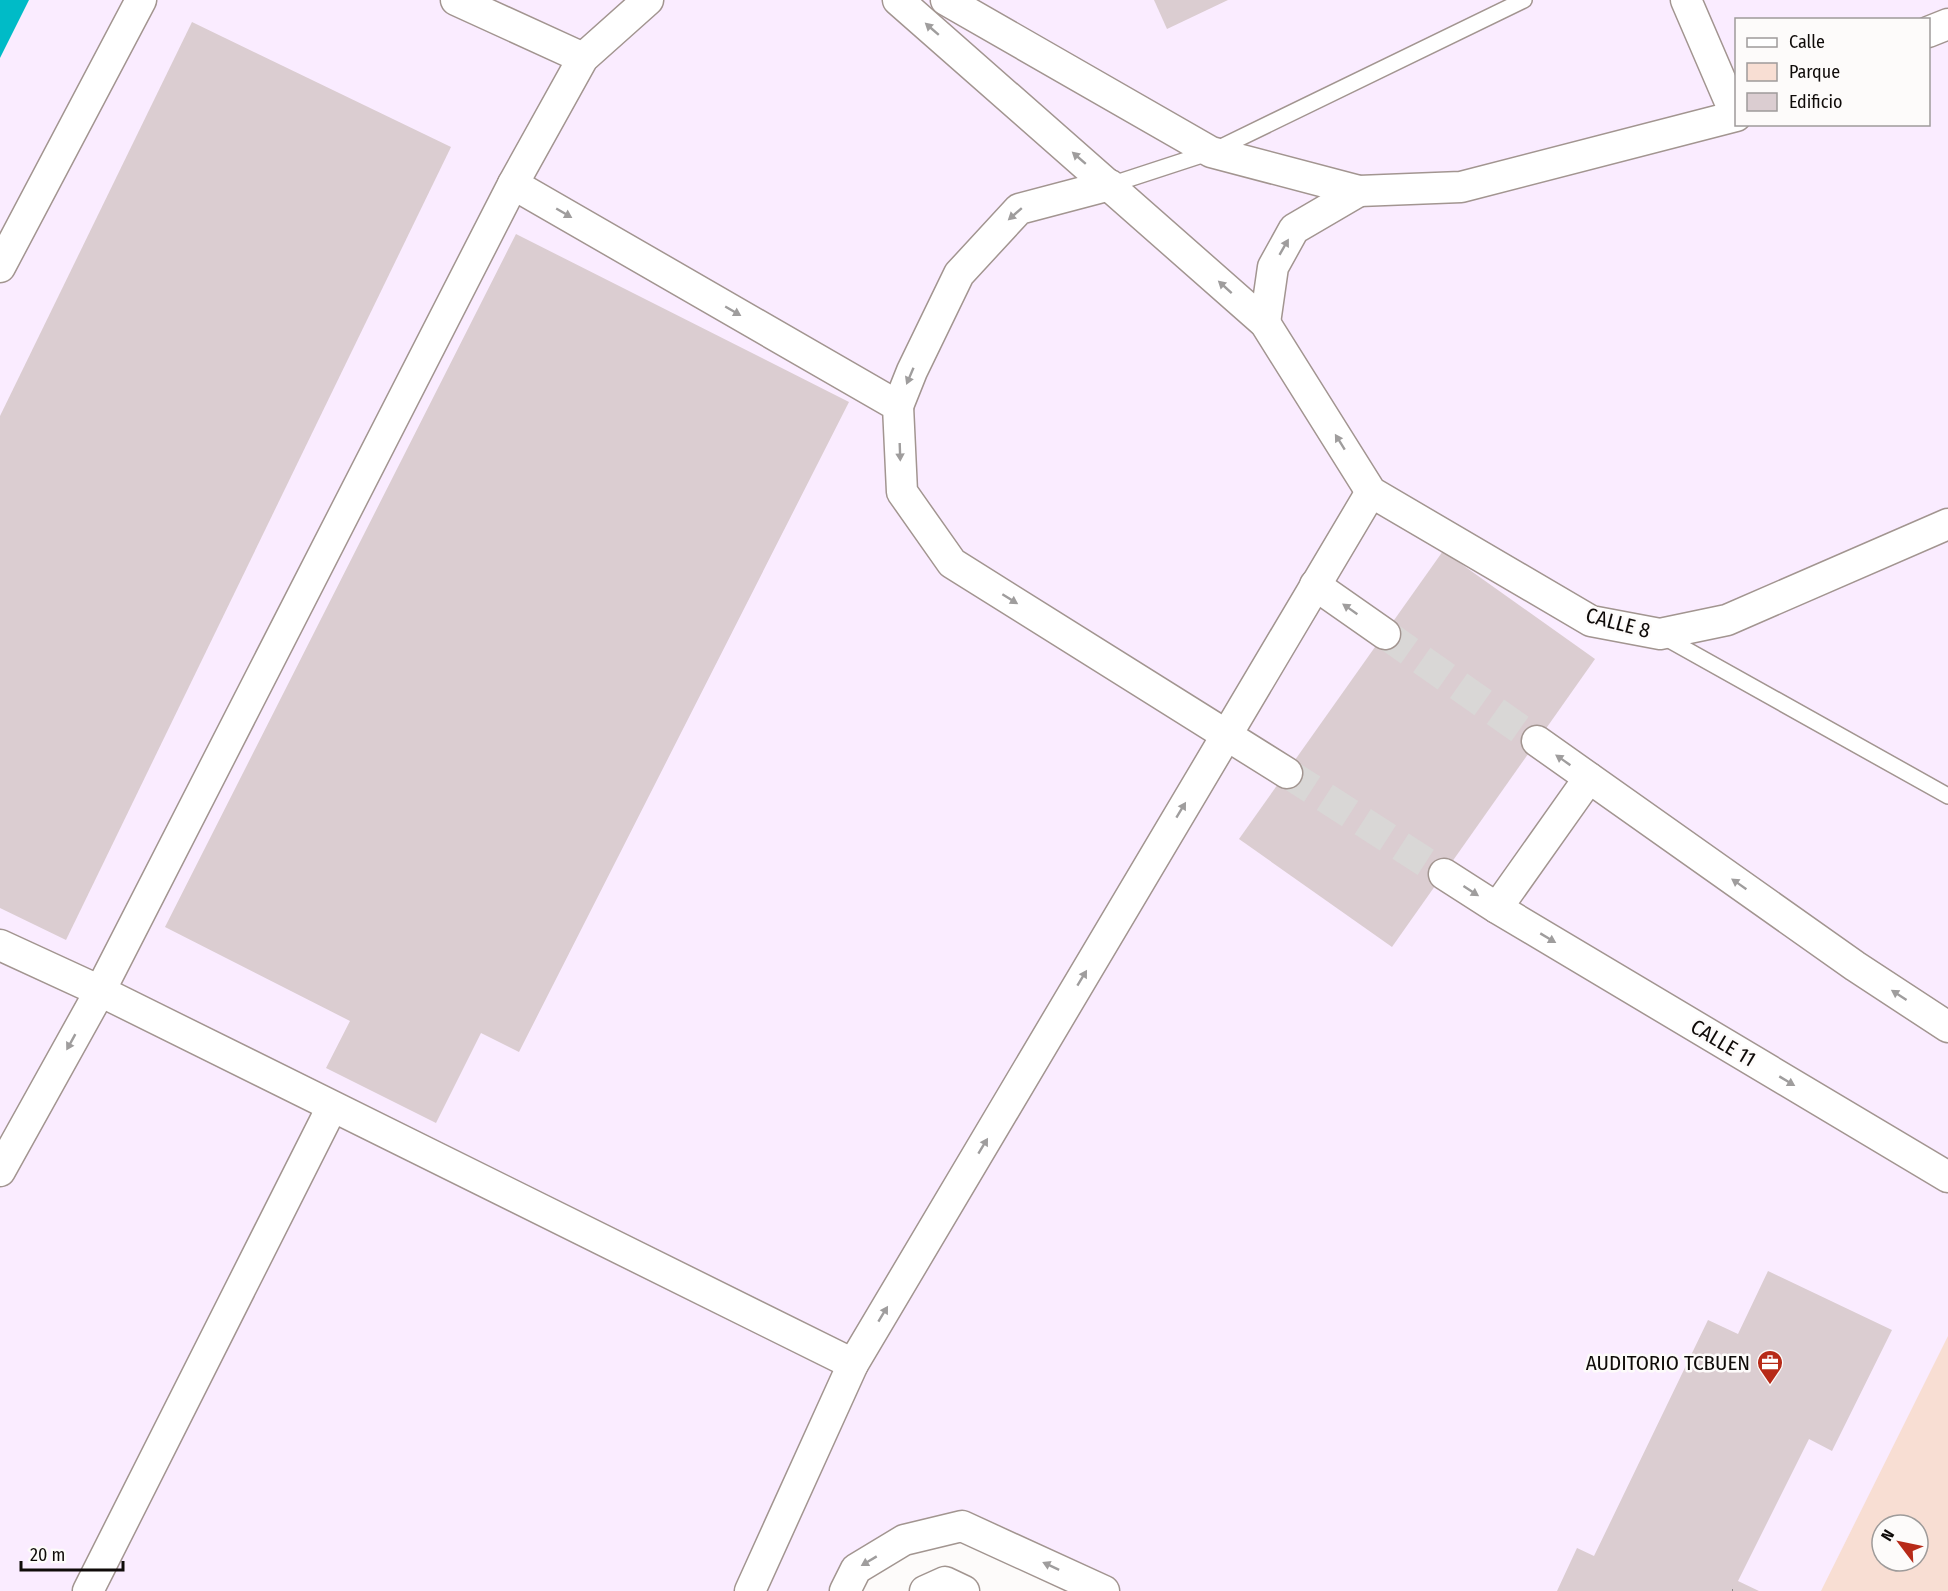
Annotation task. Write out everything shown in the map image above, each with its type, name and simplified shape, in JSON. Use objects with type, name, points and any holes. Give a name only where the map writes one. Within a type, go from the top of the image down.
[{"type":"street","points":[[0,267],[141,0]]},
{"type":"street","points":[[456,0],[583,58]]},
{"type":"street","points":[[0,1171],[100,991],[513,184],[583,58],[648,0]]},
{"type":"street","points":[[750,1591],[853,1364],[1371,492],[1266,323],[898,0]]},
{"type":"street","points":[[946,0],[1211,152],[1359,191],[1461,187],[1735,117]]},
{"type":"street","points":[[1686,0],[1735,111]]},
{"type":"street","points":[[1930,32],[1948,24]]},
{"type":"street","points":[[513,184],[898,406]]},
{"type":"street","points":[[1110,186],[1019,209],[959,274],[912,371],[898,406],[902,492],[952,563],[1287,772]]},
{"type":"street","points":[[1266,323],[1273,267],[1294,229],[1359,191]]},
{"type":"street","name":"CALLE 8","points":[[1371,492],[1591,621],[1660,634],[1727,620],[1948,524]]},
{"type":"street","points":[[1315,585],[1385,634]]},
{"type":"street","points":[[1537,741],[1855,966],[1948,1027]]},
{"type":"street","points":[[1497,908],[1589,778]]},
{"type":"street","name":"CALLE 11","points":[[1444,874],[1497,908],[1948,1177]]},
{"type":"street","points":[[0,945],[100,991],[853,1364]]},
{"type":"street","points":[[88,1591],[332,1107]]},
{"type":"street","points":[[845,1591],[855,1569],[904,1540],[962,1526],[1104,1591]]},
{"type":"street","points":[[925,1591],[945,1582],[964,1591]]},
{"type":"lane","points":[[1110,186],[1211,152],[1524,0]]},
{"type":"lane","points":[[1660,634],[1948,796]]},
{"type":"shaded area","points":[[29,0],[1948,0],[1948,1591],[1104,1591],[962,1526],[904,1540],[845,1591],[0,1591],[0,58]]},
{"type":"green space","points":[[1948,1336],[1948,1591],[1821,1591]]},
{"type":"water","points":[[0,0],[29,0],[0,58]]},
{"type":"building","points":[[1154,0],[1228,0],[1167,29]]},
{"type":"building","points":[[192,22],[451,147],[66,940],[0,908],[0,416]]},
{"type":"building","points":[[516,234],[849,402],[519,1052],[481,1033],[436,1123],[326,1068],[350,1021],[165,927]]},
{"type":"building","points":[[1443,551],[1595,659],[1392,947],[1239,839]]},
{"type":"building","name":"AUDITORIO TCBUEN","points":[[1768,1271],[1892,1330],[1832,1451],[1809,1439],[1738,1581],[1759,1591],[1557,1591],[1577,1548],[1594,1556],[1708,1320],[1738,1334]]},
{"type":"tunnel","points":[[1385,634],[1537,741]]},
{"type":"tunnel","points":[[1287,773],[1444,874]]},
{"type":"place","name":"AUDITORIO TCBUEN","points":[[1770,1386]]}]
